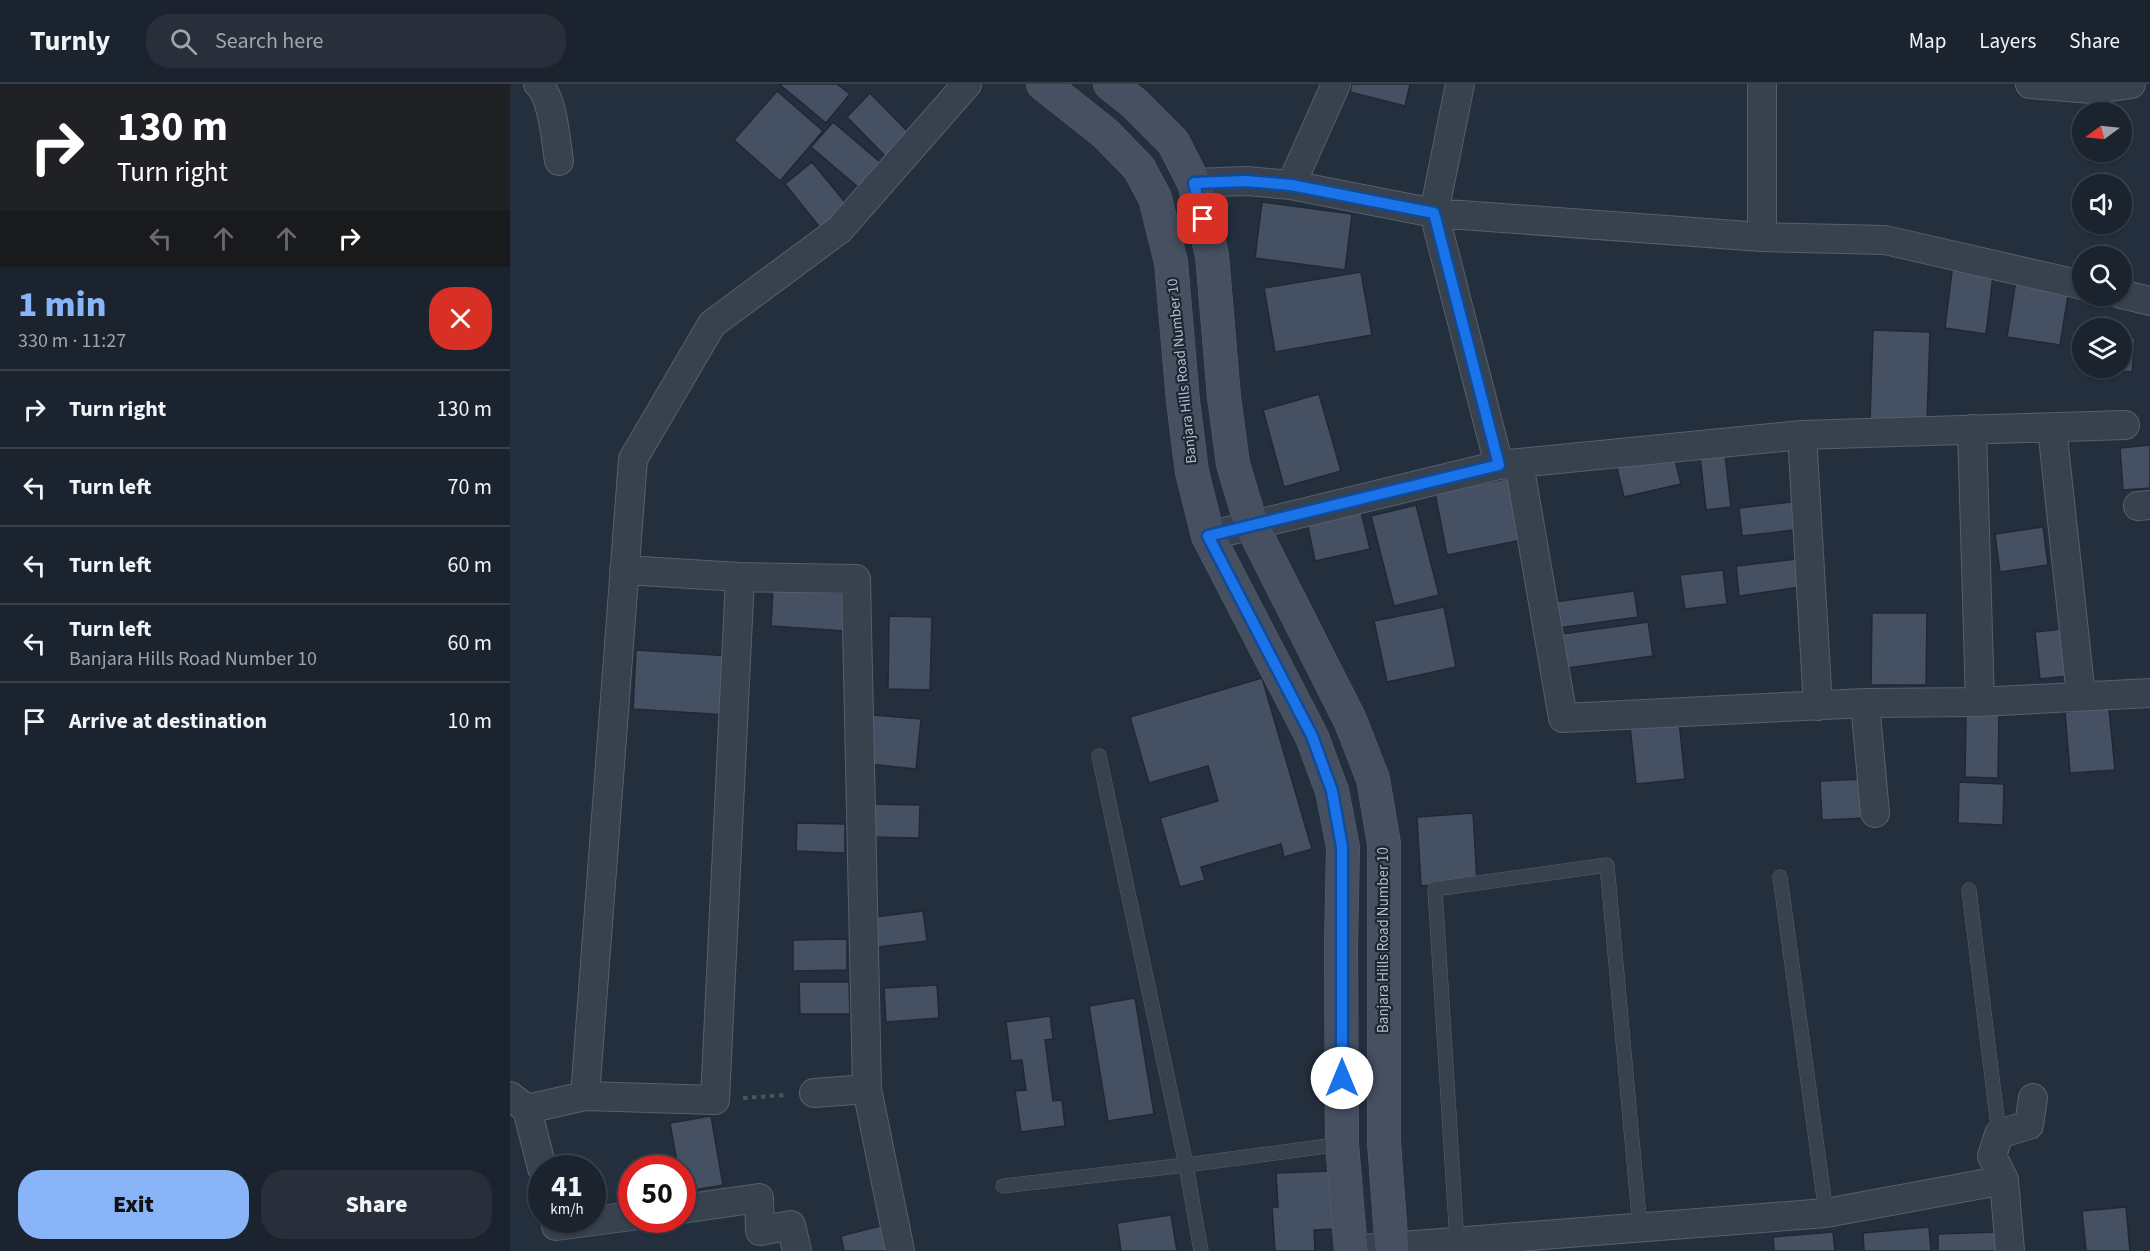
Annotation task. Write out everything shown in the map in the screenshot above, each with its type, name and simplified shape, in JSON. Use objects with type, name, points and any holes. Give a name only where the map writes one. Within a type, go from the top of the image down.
[{"type":"main road","name":"Banjara Hills Road Number 10","points":[[1044,84],[1106,134],[1139,168],[1155,198],[1171,262],[1192,472],[1208,536],[1312,736],[1332,791],[1342,847],[1342,1144],[1351,1251]]},
{"type":"main road","name":"Banjara Hills Road Number 10","points":[[1110,84],[1134,103],[1173,142],[1194,183],[1212,255],[1224,397],[1233,464],[1251,525],[1350,720],[1373,779],[1384,844],[1384,1142],[1392,1249]]},
{"type":"street","points":[[538,84],[542,87],[550,109],[559,161]]},
{"type":"street","points":[[585,1096],[633,459],[711,324],[839,230],[967,84]]},
{"type":"street","points":[[1291,185],[1336,84]]},
{"type":"street","points":[[1460,84],[1434,213],[1509,464],[1563,718],[1864,703],[1980,702],[2150,693]]},
{"type":"street","points":[[1762,84],[1762,237]]},
{"type":"street","points":[[2030,84],[2092,89],[2131,84]]},
{"type":"street","points":[[1194,183],[1246,181],[1291,185],[1434,213],[1762,237],[1885,240],[2072,283]]},
{"type":"street","points":[[2132,297],[2150,301]]},
{"type":"street","points":[[1208,536],[1509,464],[1802,435],[2125,425]]},
{"type":"street","points":[[2052,428],[2081,696]]},
{"type":"street","points":[[1972,429],[1980,702]]},
{"type":"street","points":[[1802,435],[1818,706]]},
{"type":"street","points":[[624,570],[740,577],[856,579],[867,1089],[900,1251]]},
{"type":"street","points":[[537,1155],[519,1102],[585,1096],[714,1100],[740,577]]},
{"type":"street","points":[[1864,703],[1875,813]]},
{"type":"street","points":[[814,1093],[867,1089]]},
{"type":"street","points":[[2010,1251],[2004,1180],[1992,1156],[1999,1134],[2029,1125],[2033,1098]]},
{"type":"street","points":[[1351,1251],[1826,1213],[2004,1180]]},
{"type":"street","points":[[696,1207],[759,1198],[760,1231],[791,1225],[797,1251]]},
{"type":"lane","points":[[1099,756],[1186,1165],[1201,1251]]},
{"type":"lane","points":[[1458,1242],[1435,889],[1607,866],[1640,1228]]},
{"type":"lane","points":[[1780,877],[1826,1213]]},
{"type":"lane","points":[[1969,890],[1999,1134]]},
{"type":"lane","points":[[1004,1186],[1342,1144]]},
{"type":"path","points":[[714,1100],[814,1093]]},
{"type":"building","points":[[779,84],[837,84],[850,94],[826,123]]},
{"type":"building","points":[[1352,84],[1410,84],[1405,106],[1350,92]]},
{"type":"building","points":[[777,91],[823,131],[780,181],[734,140]]},
{"type":"building","points":[[870,93],[909,133],[886,157],[847,117]]},
{"type":"building","points":[[833,122],[887,168],[865,193],[811,147]]},
{"type":"building","points":[[812,162],[849,207],[822,230],[785,184]]},
{"type":"building","points":[[1262,202],[1352,214],[1345,270],[1255,258]]},
{"type":"building","points":[[1953,263],[1994,268],[1986,334],[1945,328]]},
{"type":"building","points":[[1361,272],[1372,335],[1275,352],[1264,288]]},
{"type":"building","points":[[2017,274],[2070,283],[2060,345],[2007,337]]},
{"type":"building","points":[[1873,330],[1930,332],[1927,421],[1870,419]]},
{"type":"building","points":[[2132,338],[2135,338],[2132,372]]},
{"type":"building","points":[[1319,394],[1341,471],[1284,487],[1263,410]]},
{"type":"building","points":[[1724,445],[1731,507],[1706,510],[1699,447]]},
{"type":"building","points":[[2150,445],[2150,488],[2123,490],[2120,448]]},
{"type":"building","points":[[1673,452],[1681,484],[1624,497],[1616,464]]},
{"type":"building","points":[[1510,478],[1522,540],[1447,555],[1435,493]]},
{"type":"building","points":[[1800,501],[1803,529],[1742,536],[1739,508]]},
{"type":"building","points":[[1416,505],[1439,595],[1394,606],[1371,516]]},
{"type":"building","points":[[1361,511],[1370,549],[1315,561],[1307,522]]},
{"type":"building","points":[[2043,527],[2048,565],[2000,572],[1995,534]]},
{"type":"building","points":[[1797,559],[1800,587],[1739,596],[1736,566]]},
{"type":"building","points":[[1723,570],[1727,604],[1685,609],[1680,575]]},
{"type":"building","points":[[773,589],[847,594],[845,631],[771,626]]},
{"type":"building","points":[[1634,591],[1638,617],[1558,628],[1554,602]]},
{"type":"building","points":[[1444,607],[1456,667],[1387,682],[1374,621]]},
{"type":"building","points":[[1872,613],[1927,613],[1926,685],[1871,685]]},
{"type":"building","points":[[889,616],[932,617],[930,690],[888,689]]},
{"type":"building","points":[[1648,622],[1653,656],[1567,668],[1562,634]]},
{"type":"building","points":[[2063,629],[2068,676],[2040,679],[2035,632]]},
{"type":"building","points":[[636,650],[731,656],[727,715],[633,709]]},
{"type":"building","points":[[1262,678],[1312,849],[1284,857],[1281,844],[1201,867],[1205,880],[1180,887],[1160,818],[1218,801],[1208,766],[1149,783],[1130,717]]},
{"type":"building","points":[[2109,708],[2115,770],[2070,773],[2065,712]]},
{"type":"building","points":[[1966,713],[1999,714],[1998,778],[1965,777]]},
{"type":"building","points":[[873,715],[921,719],[916,769],[869,764]]},
{"type":"building","points":[[1679,721],[1685,779],[1636,784],[1630,726]]},
{"type":"building","points":[[1865,779],[1867,818],[1822,820],[1820,781]]},
{"type":"building","points":[[1959,782],[2004,784],[2003,825],[1958,823]]},
{"type":"building","points":[[867,804],[920,805],[919,838],[866,837]]},
{"type":"building","points":[[1473,813],[1477,882],[1421,886],[1417,817]]},
{"type":"building","points":[[797,823],[845,824],[845,853],[796,851]]},
{"type":"building","points":[[923,911],[927,941],[878,947],[875,917]]},
{"type":"building","points":[[847,939],[847,970],[793,971],[793,940]]},
{"type":"building","points":[[799,982],[849,982],[850,1014],[800,1014]]},
{"type":"building","points":[[937,985],[939,1018],[886,1022],[884,988]]},
{"type":"building","points":[[1135,998],[1154,1114],[1108,1121],[1089,1006]]},
{"type":"building","points":[[1050,1016],[1053,1039],[1045,1040],[1053,1101],[1062,1100],[1065,1126],[1021,1132],[1015,1091],[1026,1090],[1022,1060],[1011,1061],[1006,1022]]},
{"type":"building","points":[[711,1116],[723,1185],[696,1190],[696,1155],[676,1155],[670,1123]]},
{"type":"building","points":[[1330,1171],[1333,1229],[1314,1230],[1315,1251],[1275,1251],[1272,1207],[1278,1207],[1276,1173]]},
{"type":"building","points":[[2126,1207],[2130,1251],[2086,1251],[2082,1211]]},
{"type":"building","points":[[1171,1215],[1177,1251],[1121,1251],[1117,1223]]},
{"type":"building","points":[[884,1225],[890,1251],[844,1251],[841,1236]]},
{"type":"building","points":[[1929,1227],[1931,1251],[1864,1251],[1863,1233]]},
{"type":"building","points":[[1833,1232],[1835,1251],[1774,1251],[1773,1237]]},
{"type":"building","points":[[1996,1232],[1997,1251],[1938,1251],[1938,1234]]},
{"type":"route","points":[[1203,219],[1194,183],[1246,181],[1291,185],[1434,213],[1499,465],[1208,536],[1312,736],[1332,791],[1342,847],[1342,1078]]}]
